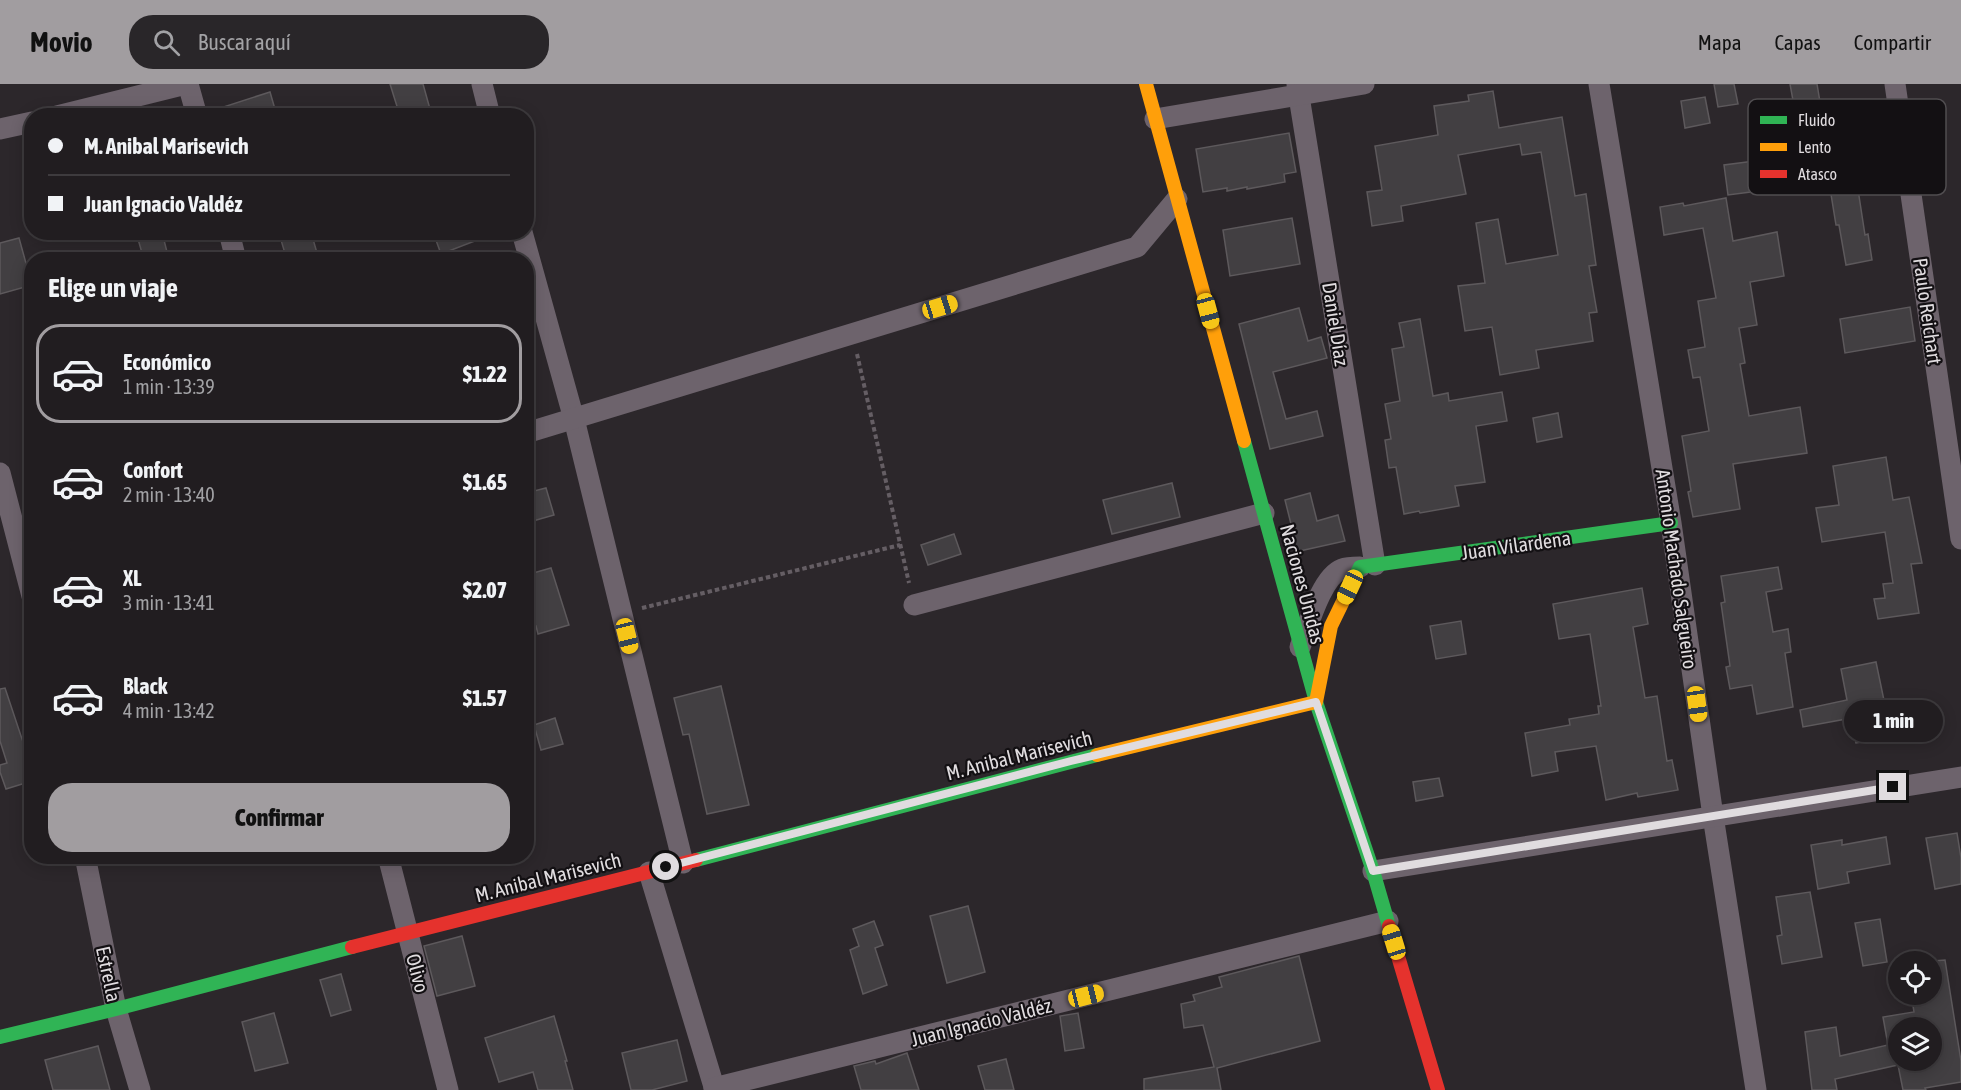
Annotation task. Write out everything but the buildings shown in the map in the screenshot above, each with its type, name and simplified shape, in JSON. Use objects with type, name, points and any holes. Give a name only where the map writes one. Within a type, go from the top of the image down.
[{"type":"street","points":[[90,108],[187,84],[194,108]]},
{"type":"street","points":[[482,84],[488,108]]},
{"type":"street","name":"Naciones Unidas","points":[[1146,84],[1300,647],[1316,702],[1373,871],[1438,1090]]},
{"type":"street","points":[[1155,119],[1298,89],[1364,84]]},
{"type":"street","name":"Antonio Machado Salgueiro","points":[[1599,84],[1671,523],[1713,816],[1756,1090]]},
{"type":"street","name":"Paulo Reichart","points":[[1895,84],[1897,99]]},
{"type":"street","name":"Daniel Díaz","points":[[1298,89],[1368,566]]},
{"type":"street","points":[[0,129],[24,124]]},
{"type":"street","name":"Paulo Reichart","points":[[1911,195],[1961,539]]},
{"type":"street","points":[[534,431],[1137,247],[1177,199]]},
{"type":"street","points":[[534,276],[573,419],[683,862]]},
{"type":"street","points":[[0,474],[9,546],[24,567]]},
{"type":"street","points":[[914,605],[1264,513]]},
{"type":"street","name":"Juan Vilardena","points":[[1300,647],[1320,596],[1329,581],[1341,569],[1671,523]]},
{"type":"street","points":[[1316,702],[1331,626],[1368,566]]},
{"type":"street","name":"M. Anibal Marisevich","points":[[0,1037],[649,872],[1071,761],[1316,702]]},
{"type":"street","points":[[1373,871],[1961,777]]},
{"type":"street","name":"Estrella","points":[[87,864],[116,1009],[140,1090]]},
{"type":"street","name":"Olivo","points":[[390,864],[448,1090]]},
{"type":"street","points":[[649,872],[715,1089]]},
{"type":"street","name":"Juan Ignacio Valdéz","points":[[715,1089],[1388,921]]},
{"type":"path","points":[[852,334],[914,605]]},
{"type":"path","points":[[621,614],[900,545]]},
{"type":"traffic: fast","points":[[1244,441],[1316,702],[1373,871],[1389,926]]},
{"type":"traffic: fast","points":[[1349,589],[1360,567],[1671,523]]},
{"type":"traffic: fast","points":[[696,860],[1097,755]]},
{"type":"traffic: fast","points":[[0,1037],[352,947]]},
{"type":"traffic: slow","points":[[1146,84],[1244,441]]},
{"type":"traffic: slow","points":[[1097,755],[1316,702],[1331,626],[1349,589]]},
{"type":"traffic: jam","points":[[352,947],[696,860]]},
{"type":"traffic: jam","points":[[1389,926],[1438,1090]]},
{"type":"route","points":[[666,867],[1071,761],[1316,702],[1373,871],[1893,787]]}]
